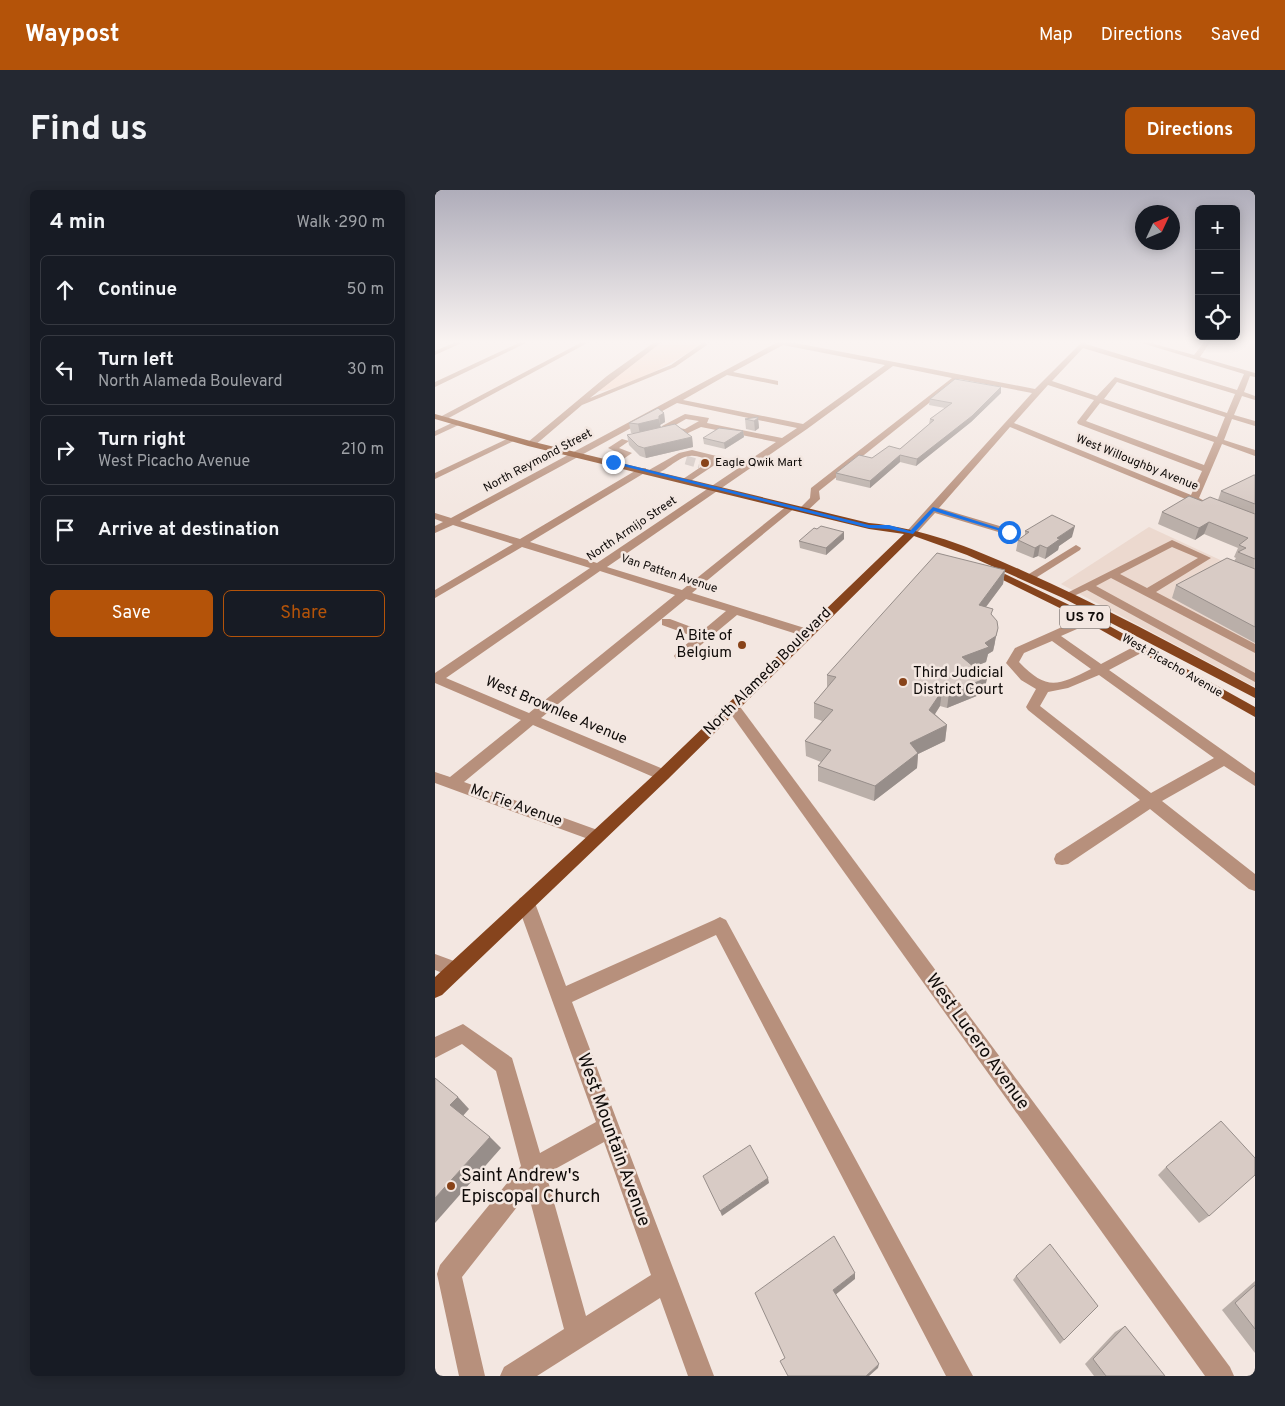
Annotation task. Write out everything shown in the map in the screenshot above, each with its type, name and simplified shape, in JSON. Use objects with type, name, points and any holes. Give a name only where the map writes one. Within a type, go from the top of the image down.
[{"type":"main road","name":"West Picacho Avenue","points":[[439,417],[531,444],[613,462],[869,526],[879,533],[908,536],[978,555],[1030,577],[1255,694]]},
{"type":"main road","name":"West Picacho Avenue","points":[[908,536],[1008,578],[1089,619],[1255,713]]},
{"type":"main road","name":"North Alameda Boulevard","points":[[435,989],[733,708],[807,633],[908,536]]},
{"type":"street","points":[[439,417],[479,396]]},
{"type":"street","points":[[531,444],[586,396]]},
{"type":"street","points":[[576,407],[601,396]]},
{"type":"street","name":"North Reymond Street","points":[[435,530],[684,396]]},
{"type":"street","name":"North Armijo Street","points":[[435,678],[716,488],[846,396]]},
{"type":"street","points":[[440,780],[530,718],[797,509],[815,499],[814,490],[933,396]]},
{"type":"street","name":"North Alameda Boulevard","points":[[908,536],[1033,396]]},
{"type":"street","points":[[1090,396],[1255,453]]},
{"type":"street","points":[[1100,396],[1081,422],[1208,470]]},
{"type":"street","points":[[1184,396],[1231,417],[1255,424]]},
{"type":"street","points":[[1194,500],[1239,396]]},
{"type":"street","points":[[676,401],[804,427]]},
{"type":"street","points":[[685,416],[706,420],[700,424],[686,432],[665,428],[685,416]]},
{"type":"street","points":[[435,434],[459,423]]},
{"type":"street","points":[[700,424],[783,441]]},
{"type":"street","name":"West Willoughby Avenue","points":[[1009,424],[1212,507]]},
{"type":"street","points":[[656,436],[672,429]]},
{"type":"street","points":[[609,438],[629,440],[612,448],[628,453],[613,462]]},
{"type":"street","points":[[435,476],[514,439]]},
{"type":"street","points":[[435,595],[648,471],[692,453],[747,466]]},
{"type":"street","points":[[686,481],[705,465],[718,460]]},
{"type":"street","points":[[933,509],[1009,532]]},
{"type":"street","name":"Van Patten Avenue","points":[[435,516],[599,566],[807,633]]},
{"type":"street","points":[[1067,596],[1173,543],[1212,560],[1147,593]]},
{"type":"street","points":[[1030,577],[1076,548]]},
{"type":"street","points":[[1112,574],[1255,649]]},
{"type":"street","points":[[1088,586],[1255,678]]},
{"type":"street","points":[[679,656],[735,610]]},
{"type":"street","points":[[1089,619],[1019,651],[1012,663],[1029,680],[1043,688],[1065,686],[1141,648]]},
{"type":"street","points":[[666,622],[704,636]]},
{"type":"street","points":[[1052,635],[1255,781]]},
{"type":"street","name":"West Brownlee Avenue","points":[[435,678],[663,775]]},
{"type":"street","points":[[1043,688],[1033,707],[1255,884]]},
{"type":"street","name":"West Lucero Avenue","points":[[733,708],[1221,1376]]},
{"type":"street","points":[[1062,859],[1150,801],[1224,758]]},
{"type":"street","name":"Mc Fie Avenue","points":[[440,780],[597,836]]},
{"type":"street","name":"West Mountain Avenue","points":[[526,903],[701,1376]]},
{"type":"street","points":[[561,998],[720,925],[960,1376]]},
{"type":"street","points":[[435,962],[455,970]]},
{"type":"street","points":[[435,1048],[463,1033],[505,1065],[579,1336]]},
{"type":"street","points":[[472,1376],[449,1274],[534,1168],[608,1128]]},
{"type":"street","points":[[513,1376],[665,1280]]},
{"type":"shaded area","points":[[1149,527],[1255,576],[1255,687],[1061,584]]},
{"type":"building","points":[[933,396],[992,396],[972,416],[917,459],[900,455],[870,481],[836,473],[859,455],[872,458],[889,446],[900,449],[934,420],[930,419],[952,403],[930,399]]},
{"type":"building","points":[[658,408],[664,413],[659,416],[659,419],[638,424],[629,423]]},
{"type":"building","points":[[758,417],[754,421],[745,419]]},
{"type":"building","points":[[675,424],[692,437],[644,448],[638,446],[627,435]]},
{"type":"building","points":[[719,428],[743,431],[724,443],[703,438]]},
{"type":"building","points":[[1254,475],[1255,504],[1221,491]]},
{"type":"building","points":[[1189,496],[1202,501],[1210,497],[1255,514],[1255,559],[1238,552],[1246,548],[1239,545],[1248,538],[1209,522],[1199,528],[1162,512]]},
{"type":"building","points":[[1052,515],[1075,526],[1057,538],[1060,539],[1047,548],[1040,545],[1035,548],[1018,540],[1029,532],[1025,531]]},
{"type":"building","points":[[821,526],[844,532],[826,548],[799,541],[814,528],[817,529]]},
{"type":"building","name":"Third Judicial District Court","points":[[937,553],[1005,570],[979,605],[993,609],[991,614],[997,621],[998,628],[996,636],[985,643],[989,647],[962,657],[987,678],[949,693],[942,691],[929,710],[947,725],[910,743],[918,753],[875,786],[818,766],[831,750],[805,741],[833,710],[814,703],[836,677],[827,675]]},
{"type":"building","points":[[1227,558],[1255,569],[1255,627],[1176,585]]},
{"type":"building","name":"Saint Andrew's Episcopal Church","points":[[435,1078],[458,1097],[450,1105],[490,1137],[435,1198]]},
{"type":"building","points":[[1221,1121],[1255,1158],[1255,1175],[1209,1216],[1166,1167]]},
{"type":"building","points":[[750,1145],[768,1178],[720,1211],[703,1176]]},
{"type":"building","points":[[834,1236],[855,1273],[833,1290],[879,1364],[866,1376],[788,1376],[780,1361],[785,1358],[755,1293]]},
{"type":"building","points":[[1050,1244],[1098,1306],[1064,1340],[1016,1276]]},
{"type":"building","points":[[1255,1285],[1255,1329],[1235,1303]]},
{"type":"building","points":[[1125,1326],[1165,1376],[1106,1376],[1093,1359]]},
{"type":"tunnel","points":[[686,460],[700,464]]},
{"type":"place","name":"Eagle Qwik Mart","points":[[705,463]]},
{"type":"place","name":"A Bite of Belgium","points":[[742,645]]},
{"type":"place","name":"Third Judicial District Court","points":[[903,682]]},
{"type":"place","name":"Saint Andrew's Episcopal Church","points":[[451,1186]]},
{"type":"route","points":[[613,462],[869,526],[889,527],[911,533],[933,509],[957,514],[967,521],[1009,532]]}]
